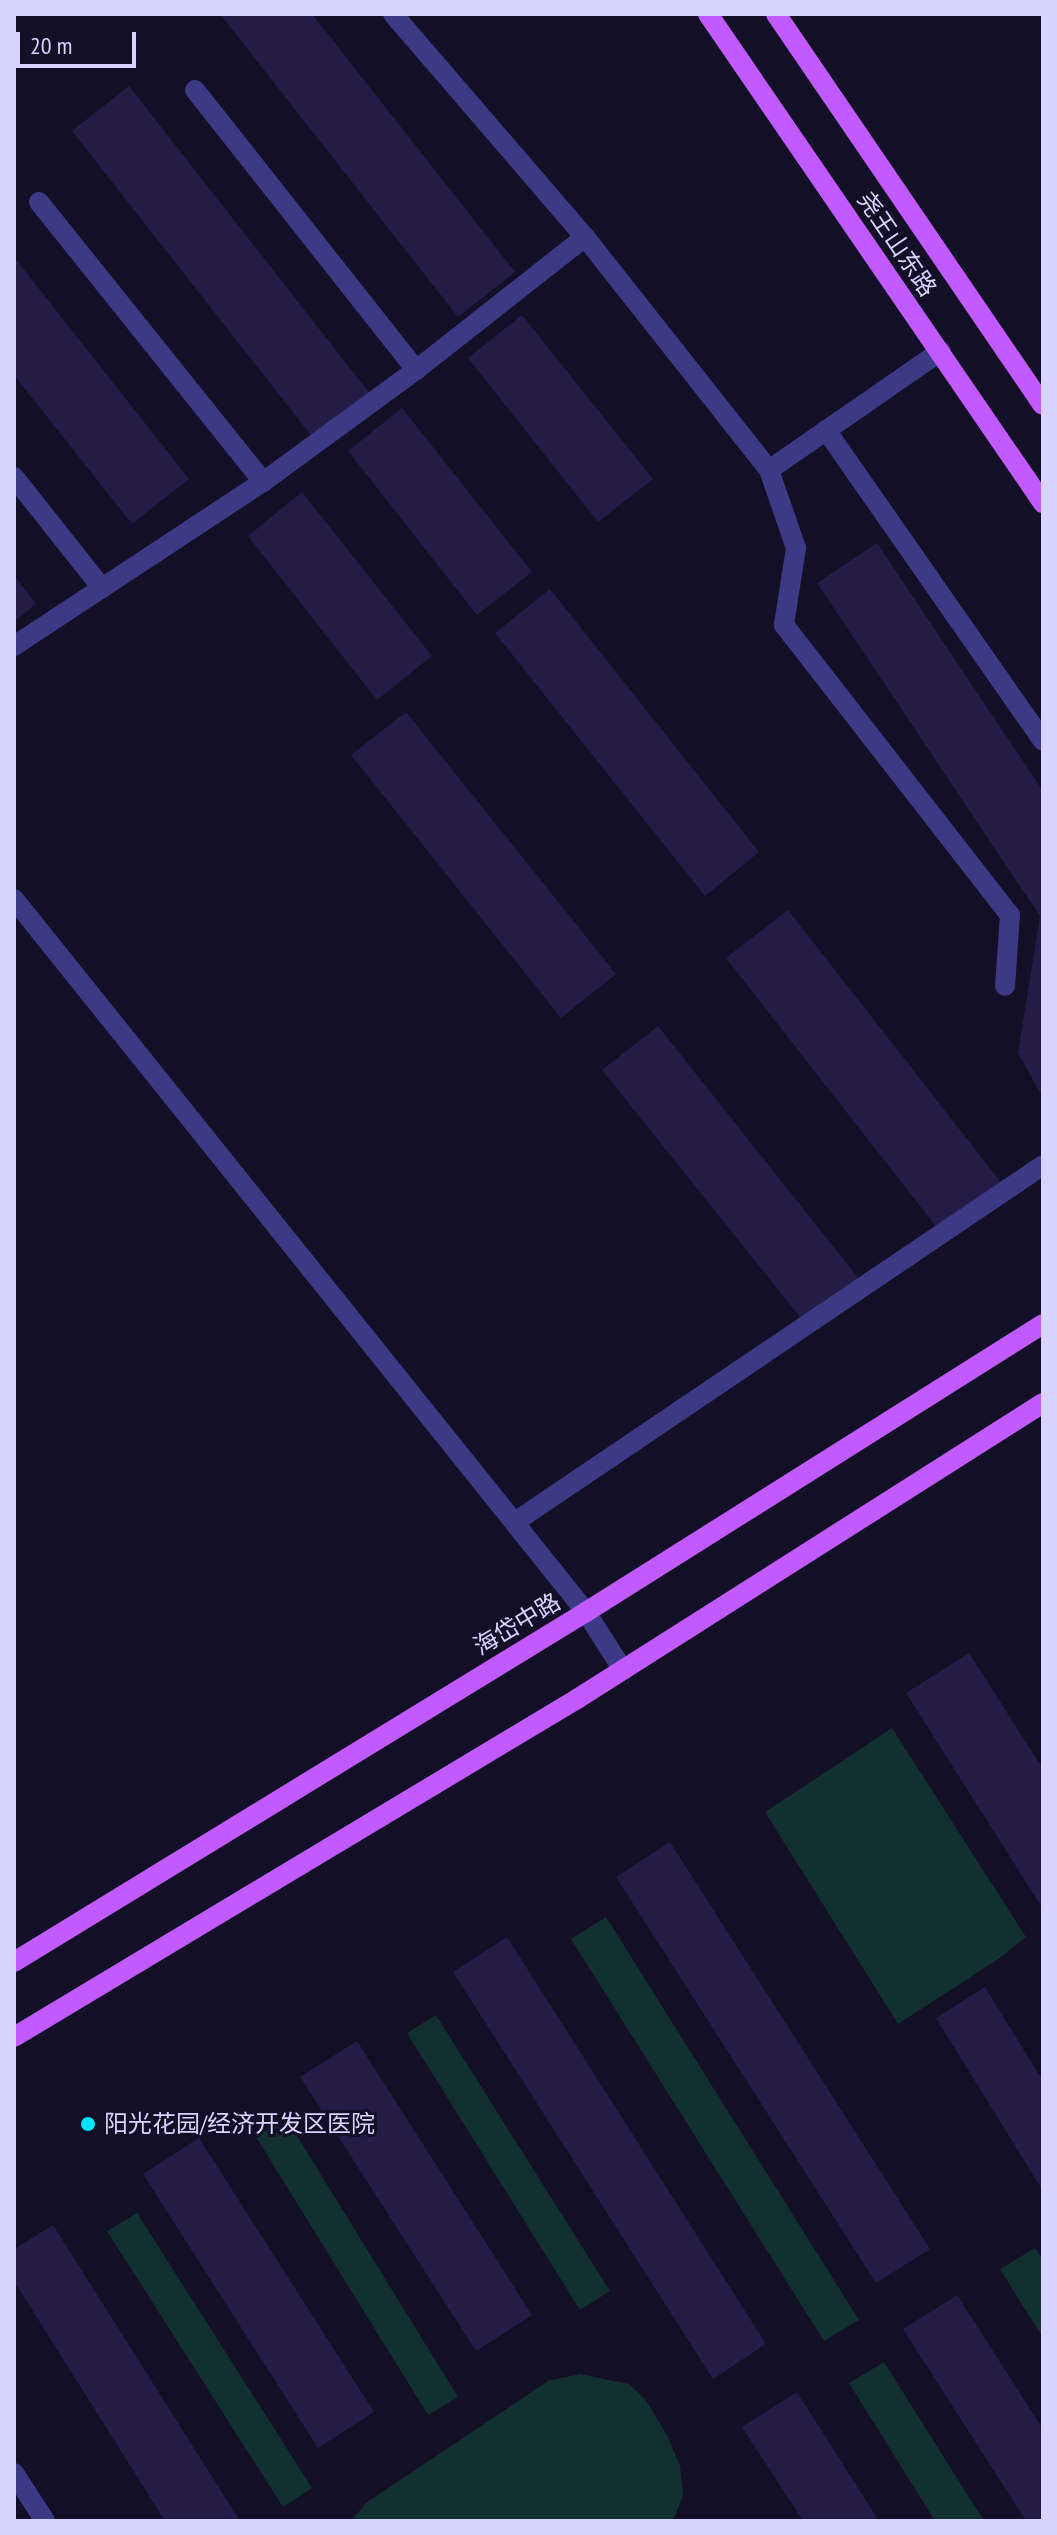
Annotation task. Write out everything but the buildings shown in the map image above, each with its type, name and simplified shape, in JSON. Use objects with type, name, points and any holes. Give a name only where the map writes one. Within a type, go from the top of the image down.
[{"type":"main road","name":"尧王山东路","points":[[708,14],[1043,503]]},
{"type":"main road","name":"尧王山东路","points":[[776,14],[1043,405]]},
{"type":"main road","name":"海岱中路","points":[[14,1962],[586,1612],[1043,1324]]},
{"type":"main road","points":[[14,2037],[623,1670],[1043,1403]]},
{"type":"street","points":[[393,14],[585,237],[769,470],[796,548],[784,625],[1010,915],[1005,986]]},
{"type":"street","points":[[195,90],[416,370]]},
{"type":"street","points":[[39,202],[263,482]]},
{"type":"street","points":[[14,646],[263,482],[416,370],[585,237]]},
{"type":"street","points":[[769,470],[941,351]]},
{"type":"street","points":[[826,430],[1043,741]]},
{"type":"street","points":[[14,477],[102,588]]},
{"type":"street","points":[[14,899],[515,1522],[586,1612],[623,1670]]},
{"type":"street","points":[[515,1522],[1043,1165]]},
{"type":"street","points":[[14,2473],[45,2521]]},
{"type":"green space","points":[[892,1728],[1026,1937],[1000,1958],[898,2024],[765,1812]]},
{"type":"green space","points":[[606,1917],[859,2320],[824,2341],[571,1939]]},
{"type":"green space","points":[[436,2015],[610,2291],[580,2310],[407,2033]]},
{"type":"green space","points":[[286,2118],[458,2397],[428,2415],[256,2137]]},
{"type":"green space","points":[[137,2213],[312,2488],[283,2507],[107,2231]]},
{"type":"green space","points":[[1035,2248],[1043,2260],[1043,2338],[1000,2269]]},
{"type":"green space","points":[[884,2362],[984,2521],[935,2521],[849,2383]]},
{"type":"green space","points":[[580,2374],[629,2384],[645,2399],[668,2437],[680,2466],[683,2496],[673,2521],[351,2521],[366,2503],[548,2381]]},
{"type":"place","name":"阳光花园/经济开发区医院","points":[[88,2124]]}]
